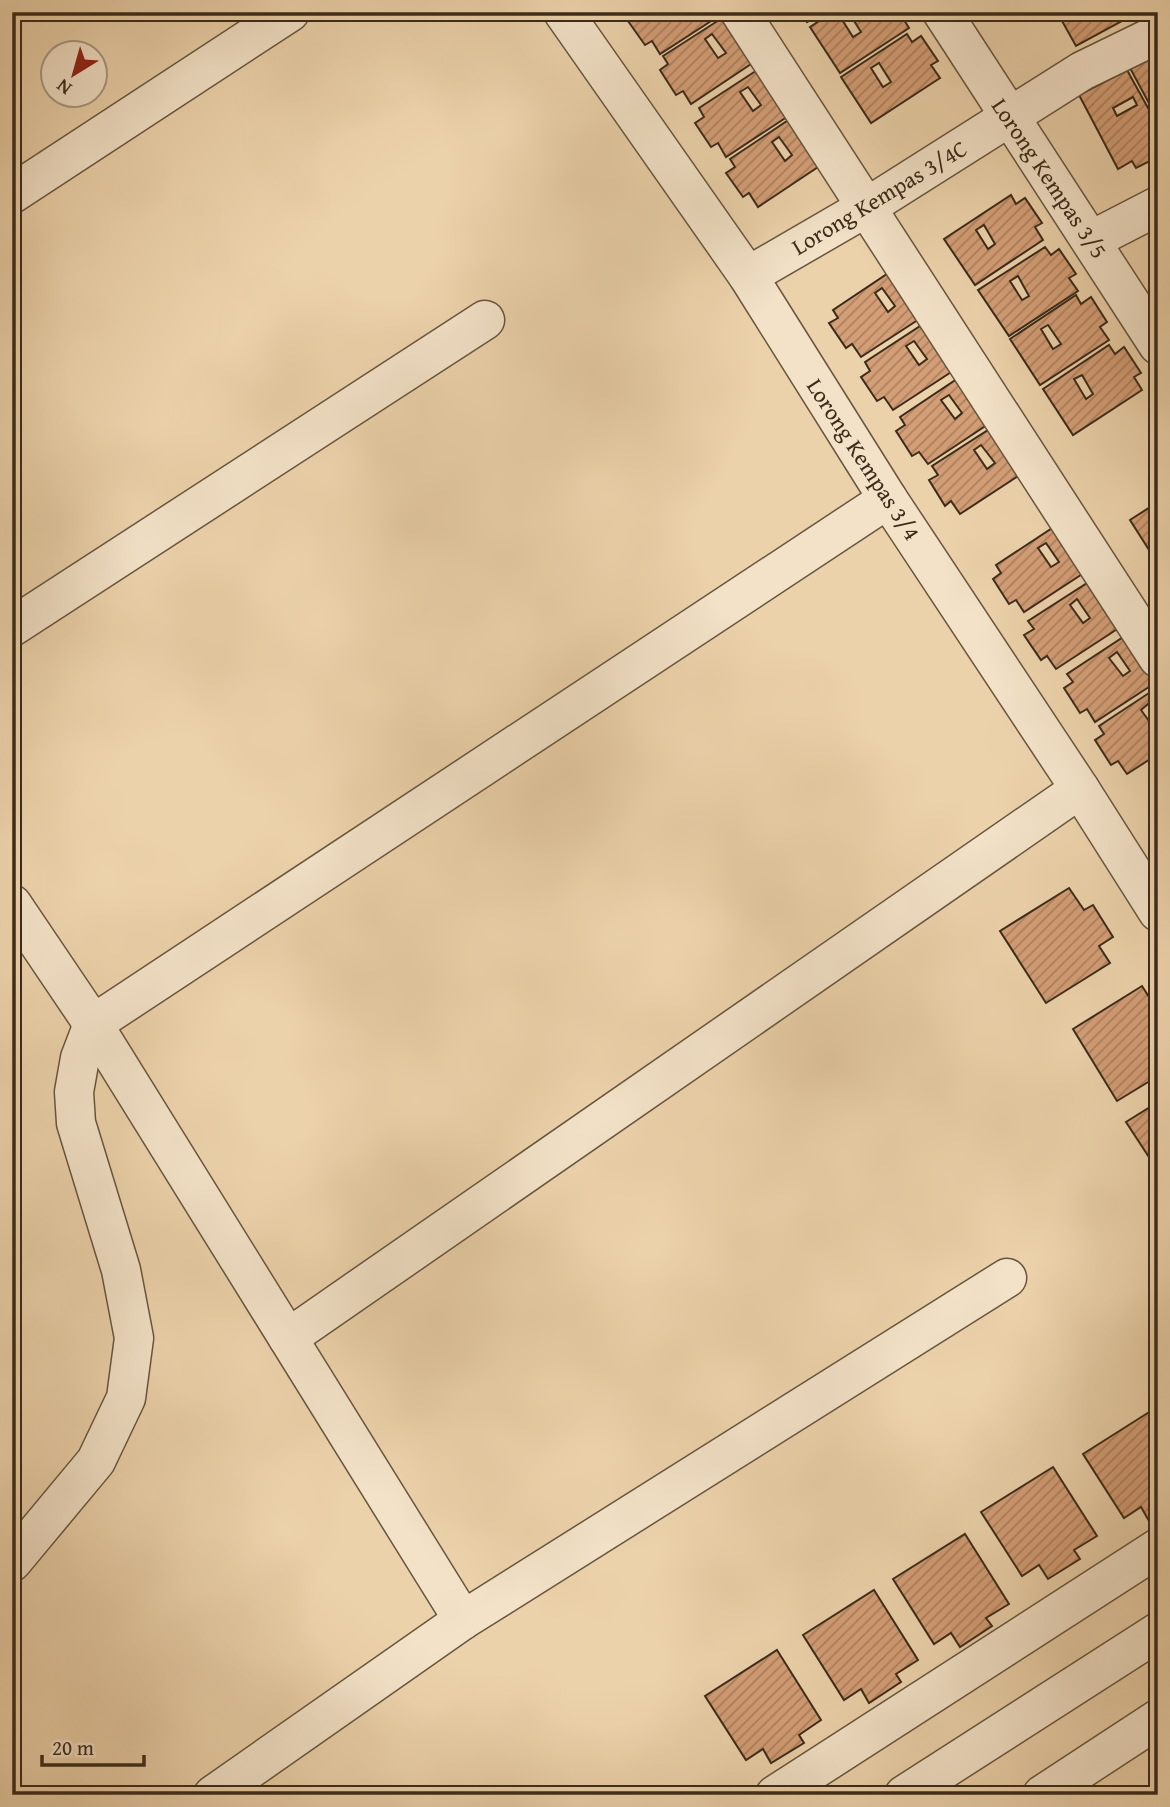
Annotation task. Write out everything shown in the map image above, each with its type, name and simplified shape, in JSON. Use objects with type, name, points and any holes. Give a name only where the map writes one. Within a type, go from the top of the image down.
[{"type":"street","points":[[12,194],[290,12]]},
{"type":"street","name":"Lorong Kempas 3/4","points":[[563,12],[748,276],[888,499],[1080,789],[1148,874],[1158,912]]},
{"type":"street","points":[[740,12],[1158,658]]},
{"type":"street","name":"Lorong Kempas 3/5","points":[[942,12],[1158,345]]},
{"type":"street","name":"Lorong Kempas 3/4C","points":[[748,276],[867,207],[1082,71],[1158,34]]},
{"type":"street","points":[[1092,240],[1158,206]]},
{"type":"street","points":[[12,627],[485,320]]},
{"type":"street","points":[[12,1562],[96,1461],[126,1398],[134,1338],[121,1270],[76,1123],[74,1092],[80,1058],[93,1024],[888,499]]},
{"type":"street","points":[[288,1338],[1080,789]]},
{"type":"street","points":[[12,904],[93,1024],[463,1620]]},
{"type":"street","points":[[213,1795],[463,1620],[1007,1278]]},
{"type":"street","points":[[775,1795],[1158,1548]]},
{"type":"street","points":[[904,1795],[1158,1632]]},
{"type":"street","points":[[1042,1795],[1158,1719]]},
{"type":"building","points":[[636,12],[725,12],[660,54],[652,41],[645,45],[628,21]]},
{"type":"building","points":[[801,12],[823,12],[807,22]]},
{"type":"building","points":[[833,12],[905,12],[901,15],[909,28],[840,73],[810,27]],"holes":[[[849,13],[861,32],[853,37],[841,18]]]},
{"type":"building","points":[[1057,12],[1119,12],[1124,20],[1076,46]]},
{"type":"building","points":[[1127,12],[1149,12],[1131,21]]},
{"type":"building","points":[[730,13],[760,58],[691,104],[683,91],[676,95],[660,70],[668,64],[663,56]],"holes":[[[712,34],[726,53],[718,58],[705,39]]]},
{"type":"building","points":[[907,34],[912,42],[921,36],[938,61],[931,65],[940,78],[871,123],[841,77]],"holes":[[[879,63],[891,82],[883,87],[871,68]]]},
{"type":"building","points":[[1158,54],[1156,85],[1158,120],[1130,68]]},
{"type":"building","points":[[765,65],[796,111],[726,157],[718,143],[711,147],[695,123],[704,117],[699,108]],"holes":[[[748,87],[761,105],[753,111],[740,92]]]},
{"type":"building","points":[[1127,70],[1158,126],[1158,157],[1136,168],[1132,161],[1118,169],[1079,95]],"holes":[[[1133,97],[1137,105],[1117,116],[1113,108]]]},
{"type":"building","points":[[796,115],[827,161],[758,207],[749,193],[743,197],[726,173],[735,167],[730,159]],"holes":[[[779,137],[792,155],[785,161],[772,142]]]},
{"type":"building","points":[[1011,195],[1016,204],[1025,198],[1042,223],[1035,227],[1043,240],[975,285],[944,239]],"holes":[[[984,225],[995,244],[988,249],[976,230]]]},
{"type":"building","points":[[1045,247],[1051,255],[1059,249],[1076,274],[1069,278],[1078,291],[1009,336],[978,290]],"holes":[[[1018,276],[1029,296],[1022,300],[1010,281]]]},
{"type":"building","points":[[899,266],[930,312],[861,357],[852,344],[846,348],[829,323],[838,318],[833,310]],"holes":[[[882,288],[895,306],[888,312],[875,293]]]},
{"type":"building","points":[[1076,295],[1081,304],[1091,297],[1107,322],[1100,327],[1109,340],[1040,385],[1010,339]],"holes":[[[1048,325],[1061,344],[1053,349],[1041,329]]]},
{"type":"building","points":[[931,319],[962,365],[893,410],[884,397],[877,401],[861,377],[870,371],[865,362]],"holes":[[[914,341],[927,359],[919,365],[906,346]]]},
{"type":"building","points":[[1109,345],[1115,354],[1124,347],[1141,373],[1134,377],[1142,390],[1073,435],[1043,389]],"holes":[[[1082,375],[1093,394],[1086,399],[1074,379]]]},
{"type":"building","points":[[966,373],[996,419],[928,464],[919,452],[912,456],[896,431],[905,425],[900,417]],"holes":[[[949,395],[962,413],[955,419],[941,400]]]},
{"type":"building","points":[[999,423],[1029,469],[960,514],[951,501],[945,506],[929,480],[938,475],[932,466]],"holes":[[[981,445],[995,463],[987,469],[974,450]]]},
{"type":"building","points":[[1158,502],[1157,513],[1158,564],[1130,520]]},
{"type":"building","points":[[1063,521],[1093,567],[1024,612],[1016,600],[1009,604],[993,579],[1001,573],[996,565]],"holes":[[[1046,543],[1059,562],[1051,567],[1038,548]]]},
{"type":"building","points":[[1095,578],[1125,624],[1056,669],[1047,656],[1041,660],[1024,635],[1034,629],[1028,621]],"holes":[[[1077,599],[1090,618],[1083,623],[1070,605]]]},
{"type":"building","points":[[1134,630],[1158,666],[1158,681],[1095,722],[1087,709],[1080,713],[1064,688],[1073,682],[1067,674]],"holes":[[[1117,652],[1130,671],[1123,676],[1109,658]]]},
{"type":"building","points":[[1158,687],[1158,718],[1148,704],[1141,710],[1154,728],[1158,726],[1158,754],[1127,774],[1118,761],[1111,765],[1095,740],[1104,734],[1099,726]]},
{"type":"building","points":[[1069,888],[1084,910],[1093,905],[1113,937],[1099,946],[1110,963],[1046,1003],[1000,931]]},
{"type":"building","points":[[1142,986],[1156,1008],[1158,1007],[1158,1076],[1117,1101],[1073,1029]]},
{"type":"building","points":[[1158,1102],[1158,1171],[1126,1122]]},
{"type":"building","points":[[1154,1409],[1158,1414],[1158,1516],[1149,1521],[1141,1507],[1124,1518],[1083,1454]]},
{"type":"building","points":[[1053,1467],[1097,1536],[1074,1550],[1080,1559],[1048,1579],[1039,1565],[1022,1576],[981,1512]]},
{"type":"building","points":[[965,1534],[1009,1604],[986,1618],[992,1626],[960,1647],[951,1633],[934,1644],[893,1579]]},
{"type":"building","points":[[874,1590],[918,1660],[896,1674],[901,1682],[869,1703],[861,1689],[844,1700],[803,1635]]},
{"type":"building","points":[[777,1650],[821,1720],[799,1735],[804,1743],[771,1763],[763,1749],[746,1760],[705,1696]]}]
